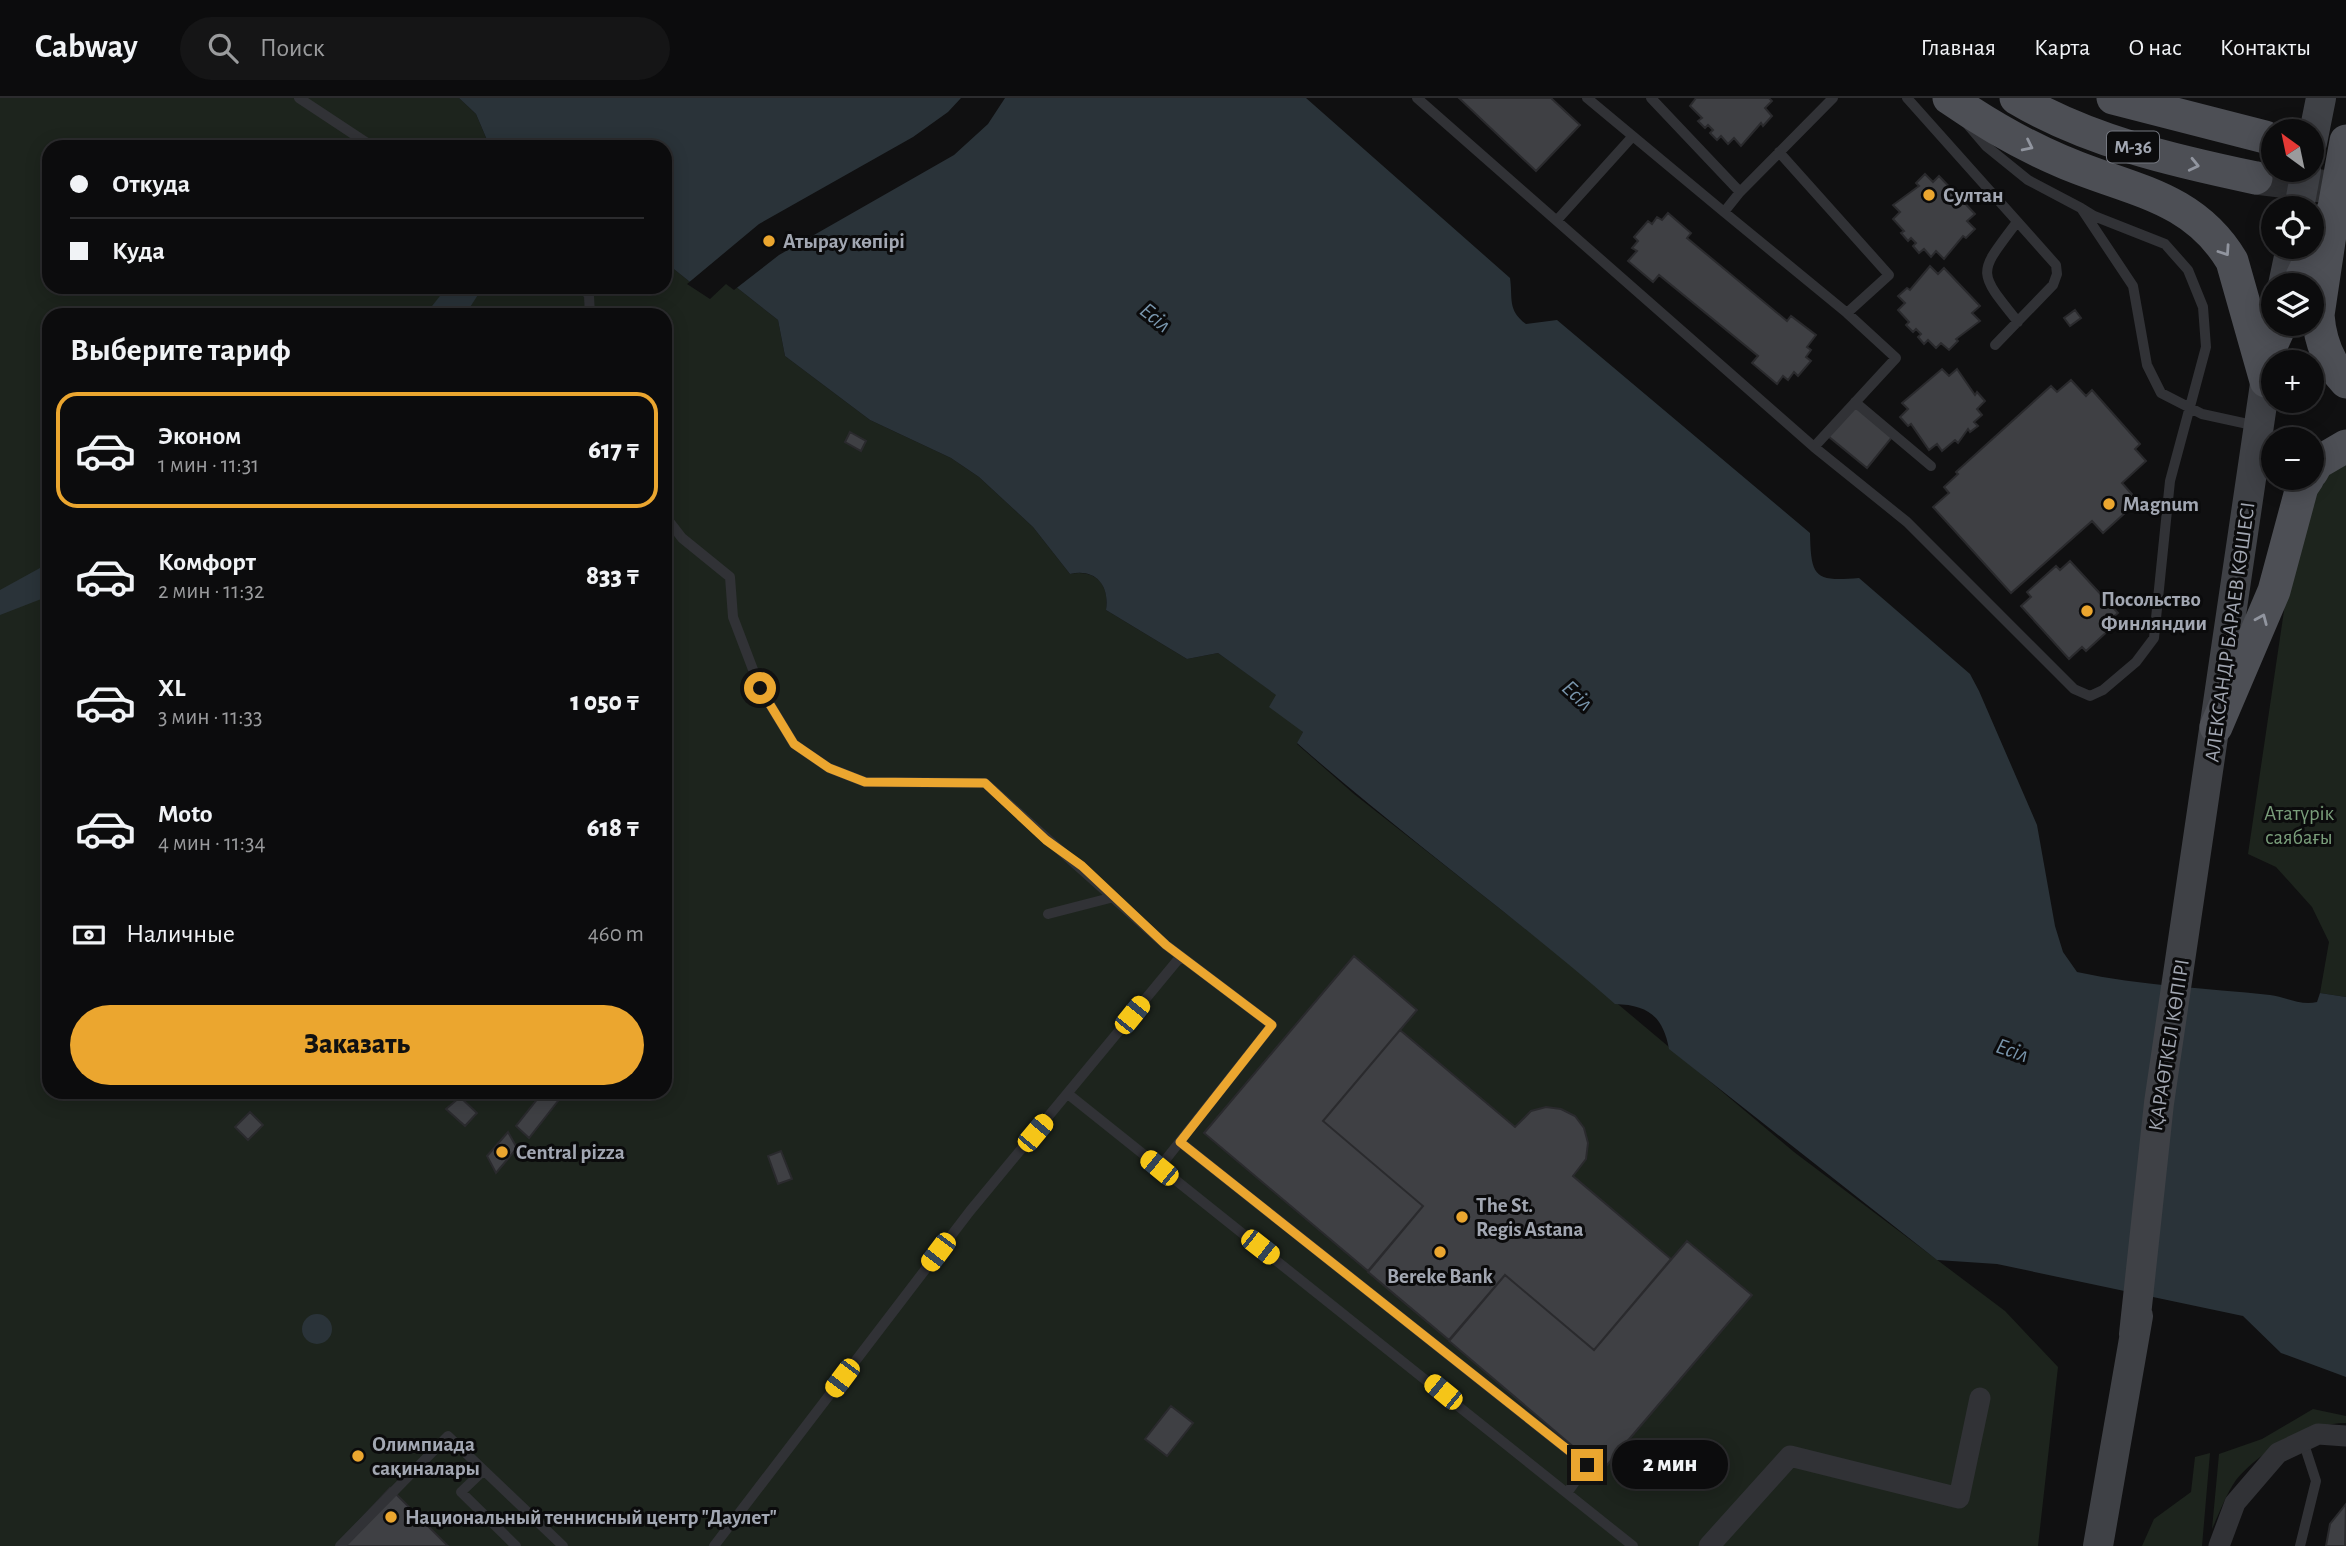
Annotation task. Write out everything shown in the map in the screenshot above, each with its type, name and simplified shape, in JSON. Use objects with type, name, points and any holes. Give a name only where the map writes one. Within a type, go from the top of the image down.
[{"type":"main road","name":"M-36","points":[[2016,98],[2103,137],[2188,164],[2256,178]]},
{"type":"main road","name":"M-36","points":[[2113,98],[2261,136]]},
{"type":"main road","points":[[2299,119],[2302,98]]},
{"type":"main road","points":[[2317,119],[2321,98]]},
{"type":"main road","points":[[1950,99],[2025,146],[2165,200],[2200,221],[2222,245],[2232,261],[2261,364]]},
{"type":"main road","points":[[2346,141],[2318,315],[2319,330],[2331,362],[2346,382]]},
{"type":"main road","points":[[2304,273],[2334,208]]},
{"type":"main road","name":"АЛЕКСАНДР БАРАЕВ КӨШЕСІ","points":[[2185,941],[2261,413]]},
{"type":"main road","points":[[2324,459],[2346,446]]},
{"type":"main road","points":[[2216,727],[2274,590],[2301,490]]},
{"type":"main road","name":"ҚАРАӨТКЕЛ КӨПІРІ","points":[[2098,1546],[2134,1334],[2159,1103],[2185,941]]},
{"type":"street","points":[[1709,1546],[1790,1455],[1959,1498],[1980,1398]]},
{"type":"street","points":[[2219,1546],[2235,1503],[2278,1452],[2318,1434],[2346,1436]]},
{"type":"lane","points":[[299,98],[362,140]]},
{"type":"lane","points":[[1417,98],[1558,219],[1814,447],[1907,523],[2074,689],[2090,696],[2103,690],[2136,662],[2154,638],[2170,481],[2206,347],[2203,307],[2188,270],[2165,244],[2094,216],[2028,180],[1978,138],[1950,99]]},
{"type":"lane","points":[[1587,98],[1847,313],[1896,358],[1814,447]]},
{"type":"lane","points":[[1651,98],[1740,192]]},
{"type":"lane","points":[[1724,212],[1740,192],[1833,98]]},
{"type":"lane","points":[[1907,98],[2056,265],[2057,274],[2053,285],[1995,345]]},
{"type":"lane","points":[[1558,219],[1632,137]]},
{"type":"lane","points":[[1779,152],[1889,275],[1847,313]]},
{"type":"lane","points":[[2081,208],[2133,286],[2147,365],[2161,393],[2188,409],[2259,426]]},
{"type":"lane","points":[[2017,222],[1986,264],[1984,275],[1990,288],[2018,322]]},
{"type":"lane","points":[[1856,402],[1931,466]]},
{"type":"lane","points":[[672,525],[682,538],[730,577],[733,617],[760,688],[794,744],[829,768],[865,782],[985,783],[1046,840],[1082,866],[1181,956],[1272,1025],[1159,1168]]},
{"type":"lane","points":[[1048,914],[1114,897]]},
{"type":"lane","points":[[714,1546],[971,1211],[1181,956]]},
{"type":"lane","points":[[1068,1094],[1633,1546]]},
{"type":"lane","points":[[1180,1142],[1587,1465],[1567,1493]]},
{"type":"lane","points":[[340,1546],[448,1436],[563,1546]]},
{"type":"lane","points":[[2300,1546],[2316,1481],[2303,1441]]},
{"type":"lane","points":[[483,1471],[461,1492],[516,1546]]},
{"type":"green space","points":[[0,98],[459,98],[476,114],[487,140],[42,140],[42,294],[672,294],[672,268],[690,282],[726,279],[778,320],[785,356],[870,420],[951,458],[979,477],[1033,527],[1070,574],[1087,574],[1099,581],[1106,593],[1106,610],[1187,659],[1218,653],[1277,695],[1303,732],[1297,744],[1354,794],[1569,963],[1794,1152],[2005,1311],[2058,1367],[2038,1546],[0,1546]]},
{"type":"green space","name":"Ататүрік саябағы","points":[[2346,452],[2346,997],[2320,993],[2329,942],[2312,907],[2276,867],[2248,854],[2297,523],[2310,490],[2324,490],[2324,472]]},
{"type":"green space","points":[[2313,1409],[2346,1416],[2346,1423],[2331,1424],[2300,1433],[2258,1459],[2232,1486],[2212,1529],[2219,1454],[2262,1439]]},
{"type":"green space","points":[[2210,1453],[2202,1546],[2142,1546],[2154,1519],[2191,1492],[2195,1457]]},
{"type":"water","name":"Есіл","points":[[459,98],[1306,98],[1510,278],[1513,309],[1520,319],[1526,324],[1557,320],[1810,533],[1812,559],[1818,574],[1832,579],[1859,578],[1970,674],[2037,825],[2055,926],[2063,952],[2077,972],[2149,984],[2270,995],[2305,1003],[2317,1002],[2320,993],[2346,997],[2346,1377],[2281,1353],[2243,1316],[1997,1264],[1937,1260],[1669,1049],[1663,1028],[1652,1015],[1637,1007],[1615,1004],[1336,777],[1297,743],[1303,732],[1269,707],[1276,695],[1218,653],[1187,659],[1106,610],[1106,593],[1099,580],[1087,574],[1070,574],[1033,527],[979,477],[951,458],[870,420],[785,356],[778,320],[726,279],[690,282],[672,268],[672,140],[487,140],[476,114]]},
{"type":"water","points":[[442,294],[478,294],[470,308],[430,308]]},
{"type":"water","points":[[42,567],[42,599],[0,615],[0,590]]},
{"type":"water","points":[[317,1314],[328,1318],[332,1329],[328,1340],[317,1344],[306,1340],[302,1329],[306,1318]]},
{"type":"pier","name":"Атырау көпірі","points":[[961,98],[1005,98],[988,124],[954,155],[779,255],[734,290],[726,284],[710,299],[687,284],[759,224],[913,137],[948,112]]},
{"type":"building","points":[[1459,98],[1551,98],[1580,125],[1536,171]]},
{"type":"building","points":[[1696,98],[1769,98],[1772,101],[1765,108],[1772,116],[1763,126],[1761,123],[1741,146],[1734,138],[1728,144],[1721,136],[1717,140],[1710,133],[1713,130],[1708,125],[1705,128],[1698,121],[1702,118],[1690,106]]},
{"type":"building","points":[[1925,174],[1933,182],[1939,176],[1975,214],[1967,221],[1975,229],[1966,238],[1963,236],[1944,259],[1936,251],[1931,257],[1924,249],[1919,253],[1913,246],[1916,243],[1911,238],[1908,241],[1901,233],[1904,231],[1893,219],[1900,212],[1893,205],[1919,186],[1916,183]]},
{"type":"building","points":[[1668,213],[1691,233],[1687,238],[1787,321],[1791,316],[1816,335],[1807,347],[1811,350],[1806,357],[1811,361],[1798,376],[1794,372],[1788,380],[1783,376],[1777,384],[1752,363],[1758,356],[1659,275],[1653,282],[1628,261],[1637,251],[1632,248],[1638,241],[1634,237],[1648,221],[1652,224],[1657,217],[1662,220]]},
{"type":"building","points":[[1930,266],[1938,274],[1944,268],[1980,306],[1972,313],[1980,321],[1956,339],[1958,341],[1949,350],[1941,343],[1936,348],[1928,340],[1924,344],[1918,337],[1921,334],[1916,329],[1913,332],[1906,325],[1909,322],[1898,310],[1905,303],[1898,296],[1907,288],[1910,290]]},
{"type":"building","points":[[2075,310],[2081,318],[2070,326],[2064,318]]},
{"type":"building","points":[[1942,369],[1949,376],[1957,369],[1975,395],[1977,392],[1985,401],[1977,409],[1982,415],[1974,422],[1978,426],[1970,432],[1968,429],[1958,443],[1955,440],[1942,451],[1937,444],[1929,450],[1911,424],[1908,426],[1900,417],[1908,409],[1902,403]]},
{"type":"building","points":[[2071,380],[2086,396],[2092,390],[2140,444],[2135,449],[2146,461],[2122,483],[2138,501],[2103,533],[2092,521],[2011,593],[1933,507],[1949,493],[1944,487],[1958,474],[1956,472],[2051,386],[2057,392]]},
{"type":"building","points":[[1854,404],[1893,436],[1867,468],[1828,436]]},
{"type":"building","points":[[850,432],[866,441],[861,451],[845,442]]},
{"type":"building","points":[[2070,561],[2118,613],[2106,623],[2111,628],[2086,651],[2082,647],[2069,659],[2021,606],[2031,597],[2027,592],[2056,566],[2060,570]]},
{"type":"building","points":[[1354,956],[1417,1010],[1323,1121],[1423,1206],[1368,1271],[1204,1133]]},
{"type":"building","points":[[1400,1030],[1515,1127],[1531,1111],[1546,1107],[1561,1109],[1575,1116],[1584,1128],[1588,1143],[1586,1159],[1573,1176],[1671,1259],[1594,1350],[1505,1275],[1449,1340],[1368,1272],[1423,1206],[1323,1121]]},
{"type":"building","points":[[458,1099],[462,1099],[477,1113],[465,1126],[446,1109]]},
{"type":"building","points":[[537,1099],[560,1099],[529,1138],[516,1126]]},
{"type":"building","points":[[250,1112],[263,1125],[248,1140],[235,1127]]},
{"type":"building","name":"Central pizza","points":[[508,1132],[517,1148],[496,1173],[487,1156]]},
{"type":"building","points":[[781,1151],[792,1179],[778,1184],[768,1156]]},
{"type":"building","points":[[1687,1241],[1752,1295],[1602,1471],[1449,1341],[1505,1275],[1594,1350]]},
{"type":"building","points":[[1171,1406],[1193,1423],[1167,1456],[1145,1439]]},
{"type":"building","name":"Национальный теннисный центр \"Даулет\"","points":[[390,1488],[448,1546],[336,1546]]},
{"type":"building","points":[[2346,1504],[2345,1546],[2326,1546],[2330,1524]]},
{"type":"tunnel","points":[[2256,178],[2346,189]]},
{"type":"place","name":"Султан","points":[[1929,195]]},
{"type":"place","name":"Атырау көпірі","points":[[769,241]]},
{"type":"place","name":"Magnum","points":[[2109,504]]},
{"type":"place","name":"Посольство Финляндии","points":[[2087,611]]},
{"type":"place","name":"Central pizza","points":[[502,1152]]},
{"type":"place","name":"The St. Regis Astana","points":[[1462,1217]]},
{"type":"place","name":"Bereke Bank","points":[[1440,1252]]},
{"type":"place","name":"Олимпиада сақиналары","points":[[358,1456]]},
{"type":"place","name":"Национальный теннисный центр \"Даулет\"","points":[[391,1517]]},
{"type":"route","points":[[760,688],[794,744],[829,768],[865,782],[985,783],[1046,840],[1082,866],[1166,945],[1272,1025],[1180,1142],[1587,1465]]}]
